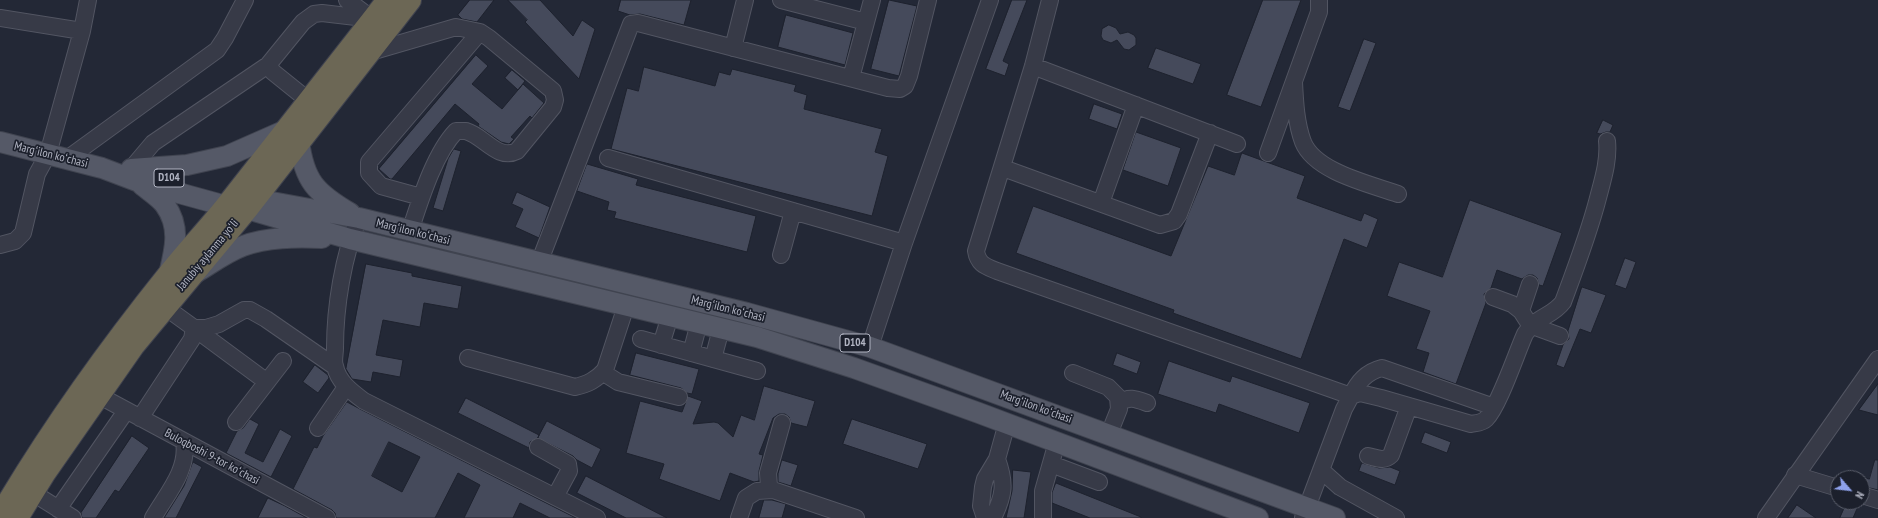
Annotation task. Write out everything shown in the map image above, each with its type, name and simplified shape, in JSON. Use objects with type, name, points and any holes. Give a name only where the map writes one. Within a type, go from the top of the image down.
[{"type":"highway","name":"Janubiy aylanma yoʻli","points":[[293,135],[309,101],[388,0]]},
{"type":"highway","name":"Janubiy aylanma yoʻli","points":[[0,516],[23,477],[64,416],[241,202],[293,135],[367,53],[410,0]]},
{"type":"highway","name":"Janubiy aylanma yoʻli","points":[[17,518],[98,395],[134,345],[165,307],[179,276]]},
{"type":"main road","points":[[135,175],[226,156],[293,135],[308,178],[320,192],[359,218]]},
{"type":"main road","name":"Margʻilon koʻchasi","points":[[0,142],[102,168],[113,166],[135,175],[241,202],[350,239],[757,337],[854,368],[1007,423],[1258,518]]},
{"type":"main road","points":[[135,175],[165,205],[175,225],[179,276],[242,246],[269,240],[298,237],[350,239]]},
{"type":"main road","name":"Margʻilon koʻchasi","points":[[241,202],[359,218],[747,313],[870,347],[1109,434],[1305,512],[1335,518]]},
{"type":"street","points":[[0,245],[14,241],[23,233],[38,174],[48,154],[82,31],[88,0]]},
{"type":"street","points":[[67,159],[217,50],[245,0]]},
{"type":"street","points":[[347,0],[373,19]]},
{"type":"street","points":[[733,48],[745,0]]},
{"type":"street","points":[[781,0],[866,22]]},
{"type":"street","points":[[851,78],[872,0]]},
{"type":"street","points":[[539,263],[631,24],[638,23],[888,88],[900,89],[905,86],[928,0]]},
{"type":"street","points":[[870,347],[904,242],[990,0]]},
{"type":"street","points":[[1050,0],[1033,66],[1003,168],[976,251],[978,260],[984,266],[1351,396],[1360,393],[1471,424],[1479,423],[1485,420],[1494,407],[1530,325],[1543,316],[1558,309],[1563,302],[1593,220],[1606,165],[1608,151],[1607,141]]},
{"type":"street","points":[[1268,153],[1319,12],[1319,0]]},
{"type":"street","points":[[135,175],[152,142],[268,64],[304,22],[314,14],[322,13],[373,19]]},
{"type":"street","points":[[0,18],[82,31]]},
{"type":"street","points":[[367,53],[456,27],[480,32],[553,91],[555,100],[554,108],[517,151],[511,154],[504,154],[466,131],[456,132],[447,142],[421,197],[410,231]]},
{"type":"street","points":[[421,197],[381,186],[369,173],[369,162],[480,32]]},
{"type":"street","points":[[268,64],[273,72],[309,101]]},
{"type":"street","points":[[1033,66],[1237,144]]},
{"type":"street","points":[[1294,82],[1296,113],[1299,130],[1304,144],[1311,155],[1330,169],[1398,194]]},
{"type":"street","points":[[1101,203],[1136,105]]},
{"type":"street","points":[[1003,168],[1160,225],[1174,220],[1179,214],[1210,133]]},
{"type":"street","points":[[608,158],[904,242]]},
{"type":"street","points":[[781,255],[793,211]]},
{"type":"street","points":[[334,366],[337,308],[350,239],[359,218]]},
{"type":"street","points":[[1521,311],[1530,284]]},
{"type":"street","points":[[1493,297],[1512,304],[1521,311],[1530,325],[1560,336]]},
{"type":"street","points":[[468,358],[575,387],[588,384],[598,378],[605,370],[626,306]]},
{"type":"street","points":[[165,307],[267,382]]},
{"type":"street","points":[[194,328],[206,328],[213,326],[219,324],[235,313],[250,310],[334,366],[346,387],[364,401],[597,518]]},
{"type":"street","points":[[661,345],[670,316]]},
{"type":"street","points":[[691,354],[699,323]]},
{"type":"street","points":[[140,418],[192,339],[194,328]]},
{"type":"street","points":[[713,359],[721,329]]},
{"type":"street","points":[[641,339],[691,354],[758,371]]},
{"type":"street","points":[[1766,518],[1878,359]]},
{"type":"street","points":[[236,422],[283,361]]},
{"type":"street","points":[[1305,512],[1344,409],[1363,378],[1373,370],[1382,368],[1494,407]]},
{"type":"street","points":[[605,370],[607,375],[618,382],[679,397]]},
{"type":"street","points":[[1073,373],[1108,388],[1118,396],[1119,404],[1109,434]]},
{"type":"street","points":[[318,428],[346,387]]},
{"type":"street","name":"Buloqboshi 9-tor koʻchasi","points":[[98,395],[327,518]]},
{"type":"street","points":[[1119,404],[1125,399],[1131,398],[1147,403]]},
{"type":"street","points":[[1368,456],[1381,460],[1391,455],[1409,406]]},
{"type":"street","points":[[58,509],[126,411]]},
{"type":"street","points":[[773,490],[769,486],[768,473],[782,423]]},
{"type":"street","points":[[985,518],[981,506],[983,486],[985,479],[997,459],[1007,423]]},
{"type":"street","points":[[152,518],[182,468],[186,452],[184,442]]},
{"type":"street","points":[[1043,518],[1043,491],[1057,442]]},
{"type":"street","points":[[538,447],[565,462],[569,468],[555,497]]},
{"type":"street","points":[[993,518],[1000,504],[1003,489],[1003,476],[997,459]]},
{"type":"street","points":[[1051,464],[1099,482]]},
{"type":"street","points":[[1321,470],[1340,487],[1396,518]]},
{"type":"street","points":[[1796,475],[1830,486]]},
{"type":"street","points":[[739,518],[746,498],[757,491],[773,490],[856,518]]},
{"type":"street","points":[[33,492],[73,518]]},
{"type":"building","points":[[470,0],[494,0],[477,22],[462,19],[458,15]]},
{"type":"building","points":[[508,0],[540,0],[573,36],[582,20],[595,29],[579,79],[525,22],[527,20]]},
{"type":"building","points":[[621,0],[691,0],[684,25],[640,14],[630,15],[618,11]]},
{"type":"building","points":[[889,0],[917,6],[899,76],[871,69]]},
{"type":"building","points":[[1012,0],[1027,0],[1003,61],[1009,64],[1005,76],[986,69]]},
{"type":"building","points":[[1263,0],[1301,0],[1261,107],[1227,95]]},
{"type":"building","points":[[786,15],[853,33],[845,65],[778,47]]},
{"type":"building","points":[[1109,25],[1116,28],[1120,34],[1128,32],[1134,35],[1136,38],[1136,45],[1129,50],[1124,49],[1117,40],[1111,43],[1103,40],[1101,36],[1102,29]]},
{"type":"building","points":[[1364,39],[1376,43],[1350,111],[1338,107]]},
{"type":"building","points":[[1156,48],[1201,64],[1193,84],[1148,68]]},
{"type":"building","points":[[476,55],[488,66],[472,84],[502,109],[523,84],[544,103],[532,118],[530,116],[511,137],[514,139],[509,144],[501,142],[478,126],[479,124],[455,104],[392,179],[390,179],[379,169]]},
{"type":"building","points":[[644,67],[715,86],[719,72],[730,75],[732,69],[796,85],[794,91],[807,95],[804,109],[882,129],[875,152],[888,156],[872,216],[611,149],[627,88],[638,91]]},
{"type":"building","points":[[512,70],[525,81],[518,90],[505,78]]},
{"type":"building","points":[[1094,104],[1122,114],[1117,129],[1089,119]]},
{"type":"building","points":[[1603,120],[1613,125],[1610,132],[1600,134],[1597,133]]},
{"type":"building","points":[[1136,132],[1181,148],[1168,186],[1123,170]]},
{"type":"building","points":[[454,149],[461,151],[443,211],[433,208],[448,159]]},
{"type":"building","points":[[1242,153],[1305,176],[1297,198],[1361,221],[1364,213],[1378,219],[1367,248],[1344,239],[1301,359],[1173,313],[1174,310],[1016,253],[1033,206],[1171,256],[1208,166],[1234,175]]},
{"type":"building","points":[[587,164],[638,179],[636,185],[756,216],[747,252],[614,218],[616,212],[607,210],[609,202],[577,191]]},
{"type":"building","points":[[517,192],[550,207],[539,238],[515,227],[523,209],[512,204]]},
{"type":"building","points":[[1470,200],[1562,233],[1543,286],[1539,285],[1537,278],[1533,275],[1528,275],[1522,279],[1497,270],[1491,288],[1484,294],[1486,303],[1456,384],[1423,372],[1429,353],[1416,349],[1430,311],[1387,296],[1399,262],[1442,277]]},
{"type":"building","points":[[1625,258],[1636,262],[1626,289],[1615,285]]},
{"type":"building","points":[[366,264],[412,273],[412,276],[462,286],[458,309],[424,303],[420,327],[383,320],[376,355],[403,360],[400,377],[373,372],[371,382],[352,379],[346,369]]},
{"type":"building","points":[[1582,287],[1606,295],[1591,333],[1580,329],[1564,368],[1556,365],[1563,345],[1569,339],[1568,331]]},
{"type":"building","points":[[636,353],[699,369],[692,394],[687,393],[681,388],[630,375]]},
{"type":"building","points":[[1117,353],[1141,362],[1137,374],[1113,365]]},
{"type":"building","points":[[1169,361],[1230,382],[1232,376],[1310,403],[1299,433],[1219,404],[1216,413],[1158,394]]},
{"type":"building","points":[[315,365],[328,375],[329,378],[318,393],[303,382]]},
{"type":"building","points":[[1878,384],[1878,415],[1859,410]]},
{"type":"building","points":[[764,386],[815,401],[807,427],[791,423],[789,417],[785,414],[779,414],[773,418],[759,454],[763,455],[759,471],[759,481],[754,482],[730,473],[720,501],[659,479],[664,464],[626,453],[640,401],[682,412],[688,396],[702,401],[693,424],[718,423],[733,437],[741,415],[754,420]]},
{"type":"building","points":[[466,398],[539,435],[538,438],[530,442],[529,448],[458,413]]},
{"type":"building","points":[[347,402],[576,518],[550,518],[520,503],[513,518],[464,518],[480,485],[458,473],[435,518],[336,518],[335,513],[332,510],[293,489],[314,447],[317,448],[323,436]],"holes":[[[389,442],[420,457],[402,492],[372,476]]]},
{"type":"building","points":[[250,419],[259,424],[245,453],[263,462],[280,429],[292,436],[271,477],[226,453],[237,431],[243,428]]},
{"type":"building","points":[[852,419],[927,444],[918,469],[843,444]]},
{"type":"building","points":[[547,421],[601,449],[592,468],[577,460],[573,456],[538,438]]},
{"type":"building","points":[[1425,432],[1451,442],[1447,453],[1421,443]]},
{"type":"building","points":[[132,436],[149,448],[119,492],[115,490],[96,518],[82,518],[81,513]]},
{"type":"building","points":[[782,460],[798,465],[791,486],[778,482],[778,474]]},
{"type":"building","points":[[1875,460],[1878,460],[1878,490],[1870,488],[1870,476]]},
{"type":"building","points":[[193,462],[202,467],[176,518],[164,518],[184,486]]},
{"type":"building","points":[[1362,463],[1379,468],[1390,467],[1400,471],[1395,485],[1359,471]]},
{"type":"building","points":[[1013,470],[1031,472],[1024,518],[1006,518],[1012,491]]},
{"type":"building","points":[[586,476],[667,518],[626,518],[577,493]]},
{"type":"building","points":[[1056,483],[1141,518],[1090,518],[1052,503],[1052,493]]},
{"type":"building","points":[[268,498],[285,506],[307,518],[258,518]]},
{"type":"building","points":[[764,500],[772,500],[786,504],[782,518],[759,518]]},
{"type":"building","points":[[1797,505],[1816,518],[1788,518]]},
{"type":"building","points":[[1844,510],[1856,510],[1853,518],[1840,518]]}]
